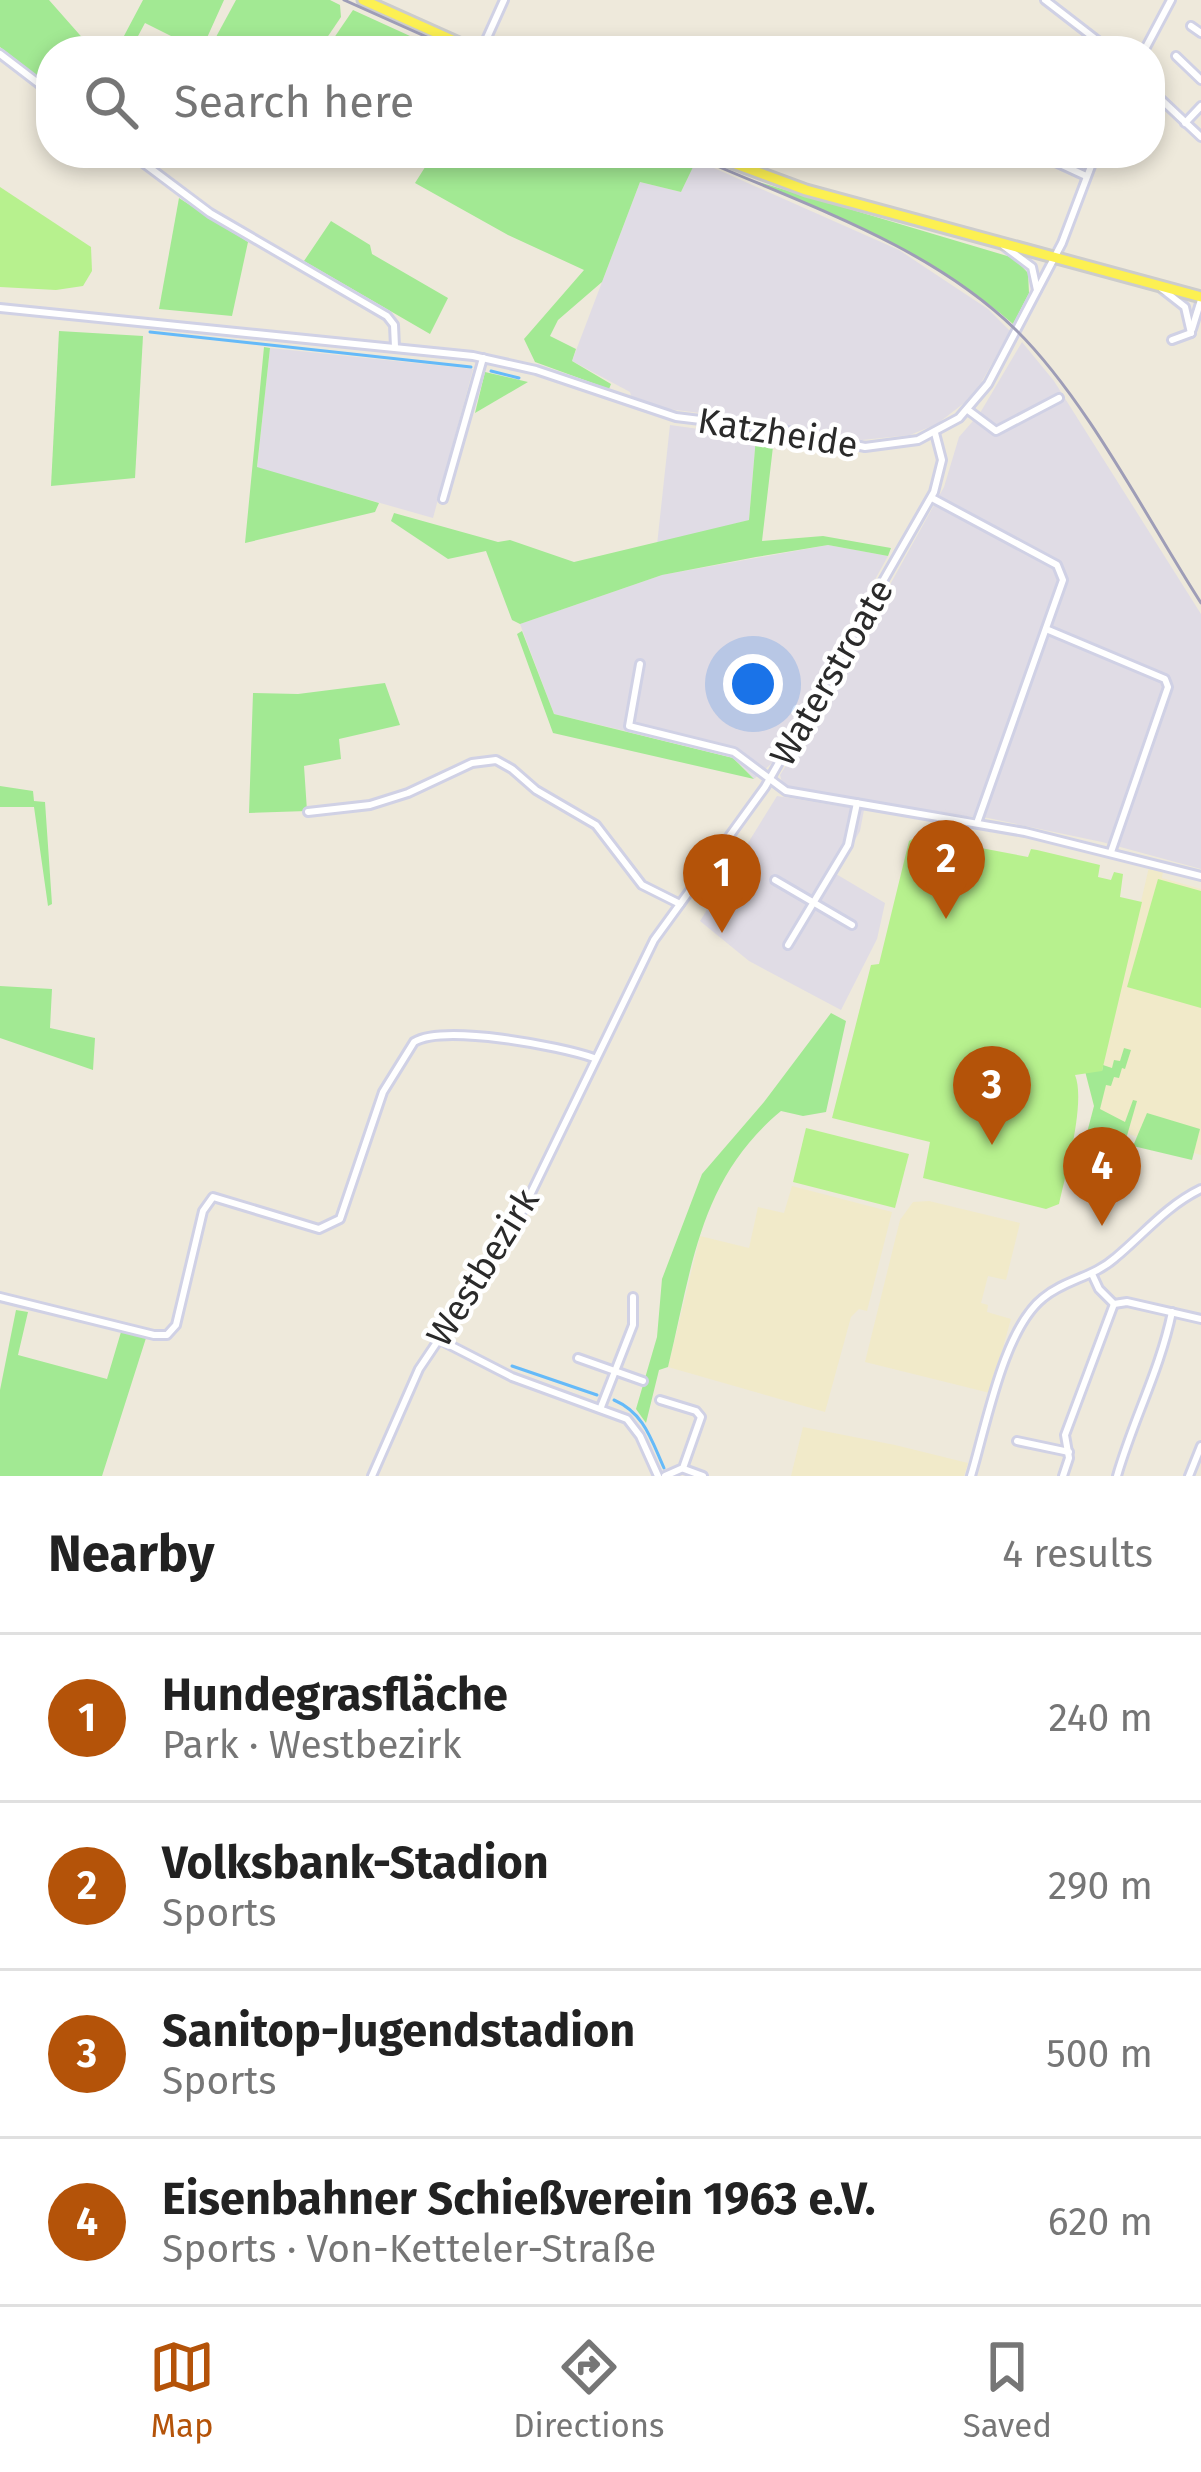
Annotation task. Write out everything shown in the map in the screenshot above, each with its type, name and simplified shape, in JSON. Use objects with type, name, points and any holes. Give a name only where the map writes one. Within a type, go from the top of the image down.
[{"type":"main road","points":[[363,0],[446,36]]},
{"type":"main road","points":[[747,168],[806,190],[1201,298]]},
{"type":"street","points":[[487,36],[504,0]]},
{"type":"street","points":[[1045,0],[1092,36]]},
{"type":"street","points":[[1152,36],[1171,0]]},
{"type":"street","points":[[1191,26],[1201,34]]},
{"type":"street","points":[[0,54],[36,82]]},
{"type":"street","points":[[1176,56],[1201,80]]},
{"type":"street","points":[[1165,104],[1201,136]]},
{"type":"street","points":[[1185,123],[1201,106]]},
{"type":"street","points":[[150,168],[210,213],[387,316],[394,325],[395,347]]},
{"type":"street","points":[[1069,168],[1086,176]]},
{"type":"street","name":"Katzheide","points":[[0,308],[483,358],[536,370],[688,419],[783,430],[866,447],[906,444],[935,433],[968,410],[988,384],[1055,257],[1089,168]]},
{"type":"street","points":[[995,241],[1030,264],[1037,293]]},
{"type":"street","points":[[1147,282],[1183,304],[1191,332]]},
{"type":"street","points":[[1191,332],[1201,298]]},
{"type":"street","points":[[1172,340],[1191,332],[1201,337]]},
{"type":"street","points":[[443,499],[483,358]]},
{"type":"street","points":[[968,410],[996,431],[1059,398]]},
{"type":"street","name":"Waterstroate","points":[[640,664],[629,726],[734,752],[768,781],[931,498],[942,460],[935,433]]},
{"type":"street","points":[[931,498],[1057,565],[1063,580],[977,823]]},
{"type":"street","points":[[1046,629],[1165,679],[1168,687],[1112,852]]},
{"type":"street","points":[[308,812],[370,805],[472,763],[496,760],[596,825],[642,885],[680,904]]},
{"type":"street","points":[[768,781],[785,791],[977,823],[1201,876]]},
{"type":"street","name":"Westbezirk","points":[[372,1476],[419,1369],[515,1226],[654,940],[768,781]]},
{"type":"street","points":[[788,945],[851,837],[857,802]]},
{"type":"street","points":[[775,880],[852,925]]},
{"type":"street","points":[[0,1298],[154,1336],[167,1335],[176,1325],[208,1200],[225,1199],[319,1229],[340,1219],[383,1091],[414,1042],[442,1035],[594,1058]]},
{"type":"street","points":[[971,1476],[1008,1354],[1027,1313],[1046,1295],[1113,1261],[1171,1206],[1201,1189]]},
{"type":"street","points":[[1092,1274],[1114,1304]]},
{"type":"street","points":[[601,1407],[633,1325],[633,1297]]},
{"type":"street","points":[[1114,1304],[1127,1302],[1201,1319]]},
{"type":"street","points":[[1063,1476],[1069,1452],[1065,1436],[1114,1304]]},
{"type":"street","points":[[1118,1476],[1138,1409],[1161,1364],[1172,1312]]},
{"type":"street","points":[[440,1340],[512,1377],[627,1419],[661,1476],[683,1468],[703,1476]]},
{"type":"street","points":[[578,1358],[643,1381]]},
{"type":"street","points":[[660,1400],[696,1411],[701,1417],[683,1468]]},
{"type":"street","points":[[1017,1441],[1069,1452]]},
{"type":"street","points":[[1189,1476],[1201,1446]]},
{"type":"shaded area","points":[[692,168],[714,168],[899,250],[988,309],[1010,331],[964,403],[937,424],[910,435],[862,440],[773,422],[668,409],[632,398],[630,392],[572,361],[640,182],[681,192]]},
{"type":"shaded area","points":[[1022,342],[1054,381],[1201,614],[1201,869],[988,818],[918,812],[782,782],[780,775],[944,487],[959,437],[980,413]]},
{"type":"shaded area","points":[[270,348],[473,369],[433,518],[257,468]]},
{"type":"shaded area","points":[[670,425],[756,437],[749,520],[657,545]]},
{"type":"shaded area","points":[[828,545],[888,556],[772,763],[754,779],[733,757],[554,714],[520,624],[662,575]]},
{"type":"shaded area","points":[[777,796],[864,810],[860,831],[836,874],[885,903],[877,939],[841,1010],[749,961],[700,921]]},
{"type":"shaded area","points":[[1149,867],[1163,871],[1162,878],[1201,889],[1201,1155],[1090,1123],[1094,1106],[1085,1071],[1102,1070]]},
{"type":"shaded area","points":[[792,1186],[892,1212],[867,1311],[859,1309],[851,1317],[825,1412],[668,1367],[700,1236],[749,1248],[758,1207],[784,1213]]},
{"type":"shaded area","points":[[929,1201],[1020,1223],[1006,1280],[988,1276],[981,1303],[988,1305],[987,1312],[1011,1319],[990,1393],[865,1362],[900,1220],[913,1202]]},
{"type":"shaded area","points":[[803,1427],[968,1463],[964,1476],[791,1476]]},
{"type":"green space","points":[[0,0],[49,0],[81,36],[36,36],[36,75],[0,47]]},
{"type":"green space","points":[[143,0],[224,0],[208,36],[171,36],[145,23],[138,36],[124,36]]},
{"type":"green space","points":[[236,0],[330,0],[340,5],[341,17],[328,36],[217,36]]},
{"type":"green space","points":[[353,10],[410,36],[335,36]]},
{"type":"green space","points":[[424,168],[693,168],[681,192],[640,182],[602,282],[558,320],[550,336],[576,349],[572,361],[611,384],[609,389],[535,362],[524,339],[584,270],[508,235],[415,183]]},
{"type":"green space","points":[[755,181],[1014,258],[1028,273],[1029,293],[1013,324],[922,260]]},
{"type":"green space","points":[[0,187],[91,247],[92,271],[83,286],[56,290],[0,287]]},
{"type":"green space","points":[[179,198],[248,242],[232,316],[159,309]]},
{"type":"green space","points":[[331,221],[370,245],[372,254],[448,298],[430,334],[304,261]]},
{"type":"green space","points":[[59,331],[143,336],[135,478],[51,486]]},
{"type":"green space","points":[[264,347],[270,348],[257,467],[379,503],[375,512],[245,543]]},
{"type":"green space","points":[[485,372],[528,382],[475,413]]},
{"type":"green space","points":[[756,437],[774,438],[762,541],[823,536],[891,548],[888,556],[828,545],[756,557],[662,575],[520,624],[512,620],[486,551],[448,559],[391,521],[394,513],[498,542],[510,540],[574,562],[749,520]]},
{"type":"green space","points":[[522,631],[554,714],[733,758],[754,779],[553,733],[517,634]]},
{"type":"green space","points":[[385,683],[400,725],[339,739],[341,759],[304,766],[307,811],[249,813],[253,693],[298,694]]},
{"type":"green space","points":[[0,786],[33,791],[34,801],[45,802],[52,904],[48,906],[34,807],[0,807]]},
{"type":"green space","points":[[917,836],[1028,857],[1031,849],[1100,865],[1098,877],[1111,880],[1114,872],[1123,874],[1120,897],[1142,902],[1102,1071],[1075,1075],[1077,1120],[1070,1157],[1059,1204],[1046,1209],[923,1178],[930,1142],[832,1118],[871,965],[879,964],[909,841]]},
{"type":"green space","points":[[1158,879],[1201,891],[1201,1008],[1127,987]]},
{"type":"green space","points":[[0,986],[52,989],[50,1028],[95,1038],[93,1070],[0,1038]]},
{"type":"green space","points":[[831,1013],[846,1021],[826,1112],[803,1116],[781,1111],[732,1166],[703,1227],[668,1367],[659,1370],[646,1423],[636,1409],[657,1337],[662,1279],[702,1174]]},
{"type":"green space","points":[[1124,1048],[1131,1050],[1125,1069],[1111,1086],[1106,1085],[1100,1109],[1125,1122],[1133,1100],[1137,1101],[1122,1153],[1084,1144],[1094,1106],[1085,1071],[1102,1071],[1103,1065],[1112,1068]]},
{"type":"green space","points":[[1147,1113],[1200,1129],[1192,1160],[1133,1146]]},
{"type":"green space","points":[[806,1128],[909,1154],[895,1208],[793,1182]]},
{"type":"green space","points":[[16,1310],[28,1312],[18,1355],[107,1379],[121,1332],[146,1338],[102,1476],[0,1476],[0,1390]]},
{"type":"waterway","points":[[150,332],[471,367]]},
{"type":"waterway","points":[[491,371],[519,378]]},
{"type":"waterway","points":[[512,1366],[597,1395]]},
{"type":"waterway","points":[[614,1400],[640,1420],[664,1468]]},
{"type":"railway","points":[[344,0],[424,36]]},
{"type":"railway","points":[[722,168],[902,249],[981,299],[1016,330],[1091,425],[1201,603]]},
{"type":"place","name":"Volksbank-Stadion","points":[[946,919]]},
{"type":"place","name":"Hundegrasfläche","points":[[722,933]]},
{"type":"place","name":"Sanitop-Jugendstadion","points":[[992,1145]]},
{"type":"place","name":"Eisenbahner Schießverein 1963 e.V.","points":[[1102,1226]]}]
